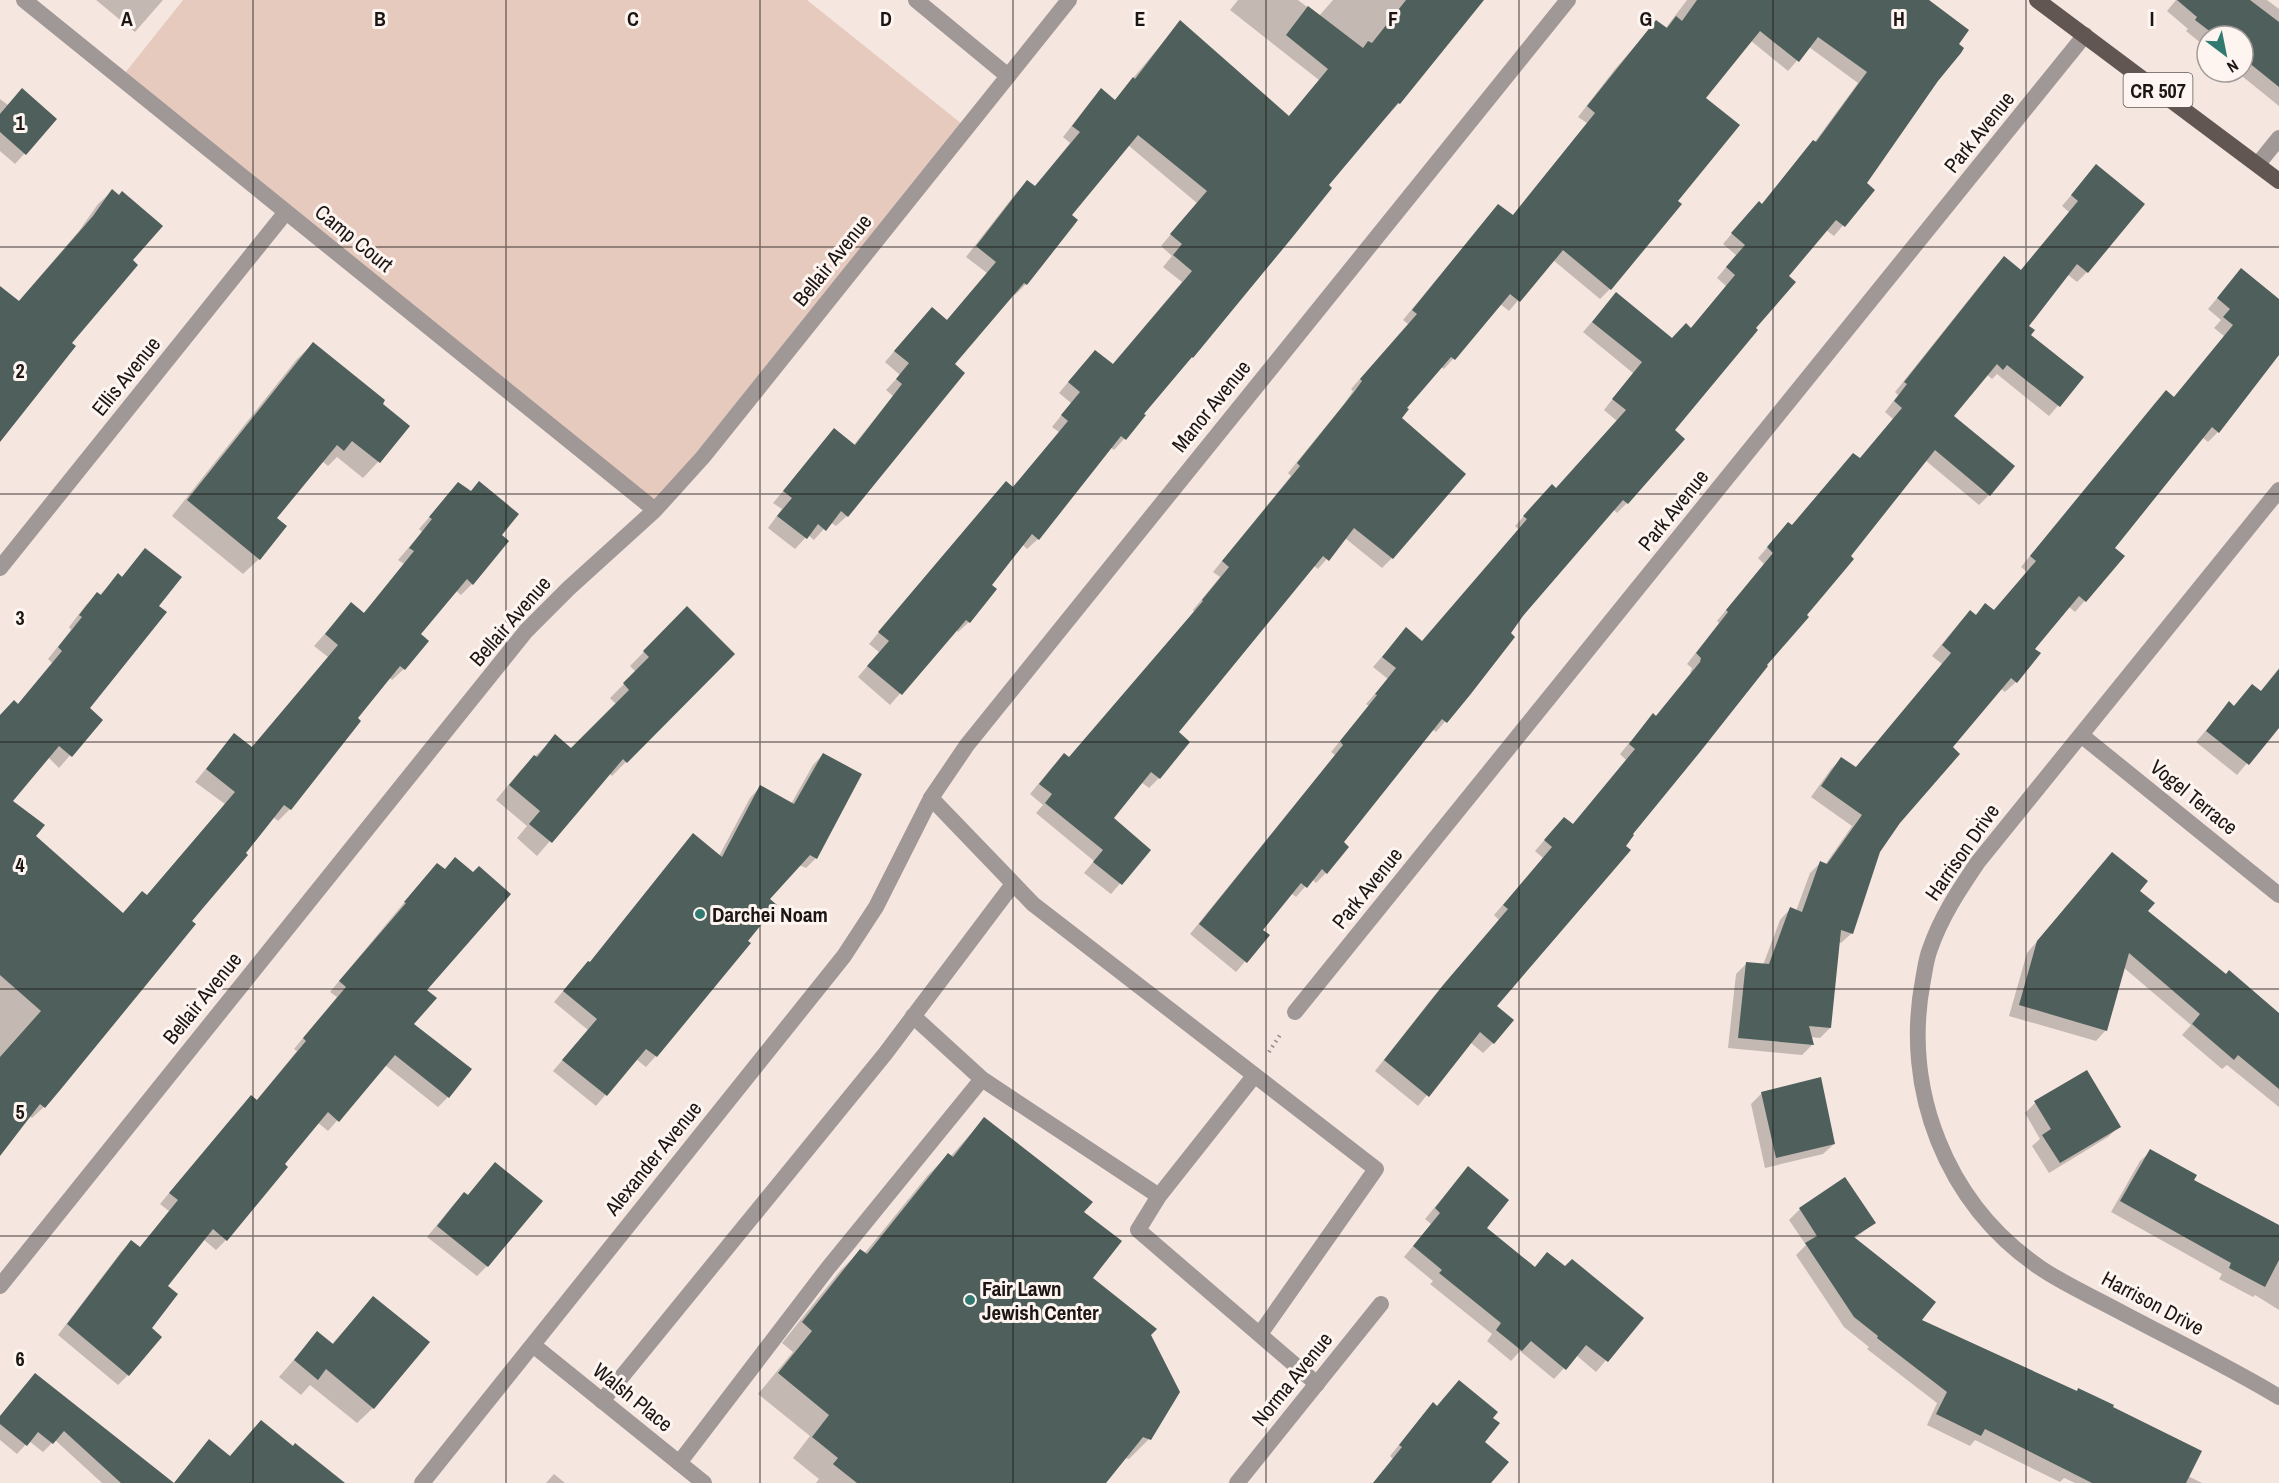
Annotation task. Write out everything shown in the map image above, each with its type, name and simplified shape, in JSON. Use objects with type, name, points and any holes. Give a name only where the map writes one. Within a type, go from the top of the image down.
[{"type":"main road","name":"CR 507","points":[[2037,0],[2279,181]]},
{"type":"street","name":"Camp Court","points":[[24,0],[655,510]]},
{"type":"street","points":[[916,0],[1008,76]]},
{"type":"street","name":"Manor Avenue","points":[[904,851],[931,798],[967,745],[1568,0]]},
{"type":"street","name":"Bellair Avenue","points":[[0,1286],[526,631],[569,588],[655,510],[704,457],[1008,76],[1065,1]]},
{"type":"street","name":"Park Avenue","points":[[1295,1012],[2085,35]]},
{"type":"street","points":[[2258,164],[2279,138]]},
{"type":"street","name":"Ellis Avenue","points":[[0,568],[286,212]]},
{"type":"street","name":"Harrison Drive","points":[[2279,490],[1978,862],[1950,903],[1929,950],[1919,1003],[1917,1054],[1926,1107],[1944,1158],[1970,1200],[2009,1242],[2039,1267],[2279,1397]]},
{"type":"street","name":"Vogel Terrace","points":[[2081,735],[2279,895]]},
{"type":"street","points":[[931,798],[1033,904],[1376,1169],[1260,1334]]},
{"type":"street","name":"Alexander Avenue","points":[[422,1483],[844,956],[876,907],[904,851]]},
{"type":"street","points":[[602,1401],[878,1063],[1013,884]]},
{"type":"street","points":[[913,1016],[982,1079],[1159,1196]]},
{"type":"street","points":[[1254,1076],[1159,1196],[1138,1230],[1317,1384]]},
{"type":"street","points":[[679,1463],[828,1268],[982,1079]]},
{"type":"street","name":"Norma Avenue","points":[[1237,1483],[1382,1304]]},
{"type":"street","name":"Walsh Place","points":[[532,1345],[704,1483]]},
{"type":"path","points":[[1254,1076],[1295,1012]]},
{"type":"shaded area","points":[[183,0],[807,0],[967,128],[655,510],[121,78]]},
{"type":"building","points":[[1406,0],[1484,0],[1400,104],[1398,103],[1329,185],[1332,188],[1193,358],[1144,414],[1146,415],[1126,440],[1121,436],[1039,540],[1032,534],[992,585],[997,589],[970,623],[966,620],[902,695],[867,666],[889,641],[878,632],[1006,481],[1013,487],[1068,421],[1061,415],[1080,392],[1068,382],[1095,350],[1113,364],[1192,271],[1173,255],[1182,244],[1170,234],[1207,191],[1138,135],[1072,215],[1078,220],[1027,285],[1024,283],[955,364],[965,373],[848,517],[841,511],[826,531],[818,524],[807,539],[777,516],[792,498],[783,491],[834,428],[855,445],[902,384],[896,379],[909,363],[894,351],[932,307],[947,320],[996,262],[976,246],[1027,180],[1035,186],[1080,132],[1072,126],[1101,88],[1115,100],[1133,77],[1135,79],[1180,20],[1289,116],[1328,69],[1286,35],[1308,6],[1363,48],[1368,41],[1372,43]]},
{"type":"building","points":[[1697,0],[1929,0],[1969,30],[1959,44],[1964,48],[1961,53],[1938,81],[1867,183],[1875,190],[1845,227],[1836,220],[1789,276],[1796,282],[1756,328],[1758,330],[1675,430],[1685,439],[1628,504],[1623,500],[1523,616],[1511,633],[1515,637],[1447,723],[1442,719],[1344,842],[1349,847],[1327,874],[1322,869],[1307,888],[1301,883],[1263,930],[1270,935],[1247,963],[1199,924],[1343,745],[1340,741],[1396,668],[1382,657],[1406,627],[1422,641],[1527,519],[1523,516],[1552,484],[1556,488],[1626,410],[1612,399],[1642,362],[1592,322],[1616,292],[1672,338],[1686,323],[1691,328],[1735,275],[1726,267],[1745,245],[1731,233],[1759,201],[1762,204],[1813,140],[1816,142],[1867,72],[1818,37],[1799,62],[1760,31],[1706,98],[1740,125],[1678,201],[1682,204],[1611,290],[1563,250],[1520,302],[1510,294],[1455,360],[1451,357],[1407,408],[1409,409],[1402,418],[1466,474],[1393,559],[1354,528],[1329,561],[1323,556],[1179,732],[1190,742],[1160,779],[1151,772],[1114,818],[1151,850],[1122,885],[1093,862],[1103,850],[1045,803],[1052,794],[1039,784],[1064,753],[1069,757],[1203,601],[1229,567],[1222,561],[1300,466],[1297,463],[1354,392],[1362,381],[1360,379],[1417,314],[1412,310],[1498,204],[1513,215],[1595,113],[1587,106],[1656,20],[1667,28],[1676,16],[1682,21]]},
{"type":"building","points":[[2177,0],[2250,0],[2279,22],[2279,87],[2255,68],[2255,24],[2200,24],[2195,20],[2197,17]]},
{"type":"building","points":[[22,88],[57,119],[26,155],[0,132],[0,114]]},
{"type":"building","points":[[2096,164],[2145,204],[2088,273],[2077,264],[2029,326],[2035,330],[2031,335],[2084,377],[2060,407],[2007,365],[2003,370],[1997,364],[1954,416],[2015,466],[1990,496],[1935,450],[1851,556],[1854,559],[1807,615],[1809,617],[1767,665],[1633,834],[1626,846],[1631,850],[1497,1006],[1514,1020],[1494,1044],[1480,1032],[1429,1097],[1384,1060],[1444,984],[1508,909],[1503,905],[1552,847],[1544,840],[1564,817],[1573,824],[1635,749],[1629,744],[1653,713],[1656,716],[1700,662],[1701,658],[1696,653],[1728,612],[1726,610],[1773,553],[1767,547],[1788,522],[1792,525],[1853,453],[1860,458],[1902,408],[1894,401],[1907,384],[1904,382],[2004,256],[2021,270],[2078,201],[2071,195]]},
{"type":"building","points":[[112,189],[119,195],[122,191],[163,226],[133,260],[138,265],[72,343],[76,346],[0,442],[0,286],[19,301],[93,216]]},
{"type":"building","points":[[2241,268],[2279,299],[2279,355],[2219,433],[2212,427],[2115,548],[2125,556],[2086,602],[2079,596],[2035,649],[2041,653],[2017,683],[2011,678],[1953,747],[1960,754],[1900,823],[1880,852],[1853,934],[1841,930],[1831,1028],[1809,1026],[1814,1045],[1738,1038],[1746,962],[1769,964],[1790,907],[1802,912],[1820,861],[1827,864],[1862,815],[1821,786],[1841,757],[1856,767],[1951,653],[1942,645],[1970,610],[1976,615],[1985,603],[1994,610],[2036,561],[2030,556],[2166,390],[2174,397],[2233,325],[2223,317],[2230,309],[2217,298]]},
{"type":"building","points":[[313,342],[385,400],[383,404],[410,426],[380,463],[352,441],[344,451],[337,445],[277,518],[287,526],[260,560],[187,500]]},
{"type":"building","points":[[479,481],[519,514],[502,535],[509,541],[473,585],[467,579],[421,634],[429,641],[405,670],[400,666],[358,718],[361,721],[291,810],[284,805],[246,853],[248,855],[192,921],[196,924],[45,1108],[40,1104],[0,1156],[0,1057],[41,1011],[0,975],[0,715],[14,700],[18,704],[62,651],[58,647],[82,617],[79,615],[97,592],[101,595],[118,573],[122,577],[145,548],[182,577],[159,606],[167,612],[90,708],[103,720],[72,757],[59,746],[13,801],[45,825],[36,836],[123,913],[142,891],[147,895],[235,792],[206,769],[234,733],[252,747],[338,645],[325,634],[351,602],[364,613],[414,551],[409,548],[432,519],[429,517],[458,482],[471,491]]},
{"type":"building","points":[[687,606],[735,654],[627,763],[623,759],[552,843],[529,824],[540,811],[509,785],[534,755],[537,757],[555,734],[571,748],[629,690],[623,683],[649,657],[643,651]]},
{"type":"building","points":[[2279,669],[2279,728],[2249,765],[2206,731],[2229,701],[2234,706],[2252,684],[2261,691]]},
{"type":"building","points":[[823,753],[862,774],[817,859],[810,855],[770,899],[777,905],[748,941],[751,943],[657,1057],[646,1049],[607,1096],[562,1060],[597,1019],[563,991],[588,961],[590,962],[693,833],[722,857],[760,785],[794,804]]},
{"type":"building","points":[[2112,852],[2148,881],[2140,891],[2155,903],[2148,911],[2226,974],[2229,970],[2279,1013],[2279,1089],[2238,1055],[2234,1060],[2192,1024],[2200,1014],[2129,953],[2107,1031],[2019,1005],[2037,941]]},
{"type":"building","points":[[455,857],[473,872],[479,866],[511,894],[427,990],[437,998],[414,1024],[472,1069],[449,1098],[395,1055],[339,1122],[328,1112],[285,1164],[288,1167],[227,1241],[213,1229],[168,1286],[178,1294],[152,1328],[162,1337],[129,1376],[67,1324],[131,1240],[140,1247],[178,1200],[169,1193],[251,1095],[257,1100],[306,1041],[303,1038],[346,987],[339,981],[406,903],[404,902],[437,863],[445,869]]},
{"type":"building","points":[[2087,1070],[2121,1127],[2060,1163],[2042,1135],[2051,1129],[2034,1101]]},
{"type":"building","points":[[1821,1077],[1835,1144],[1776,1158],[1761,1092]]},
{"type":"building","name":"Fair Lawn Jewish Center","points":[[984,1117],[1093,1202],[1084,1212],[1122,1241],[1093,1278],[1157,1329],[1151,1335],[1180,1392],[1151,1440],[1143,1437],[1106,1483],[857,1483],[833,1464],[838,1458],[812,1437],[829,1415],[778,1373],[812,1331],[802,1322],[860,1249],[867,1254],[948,1153],[953,1157]]},
{"type":"building","points":[[2150,1149],[2197,1175],[2194,1180],[2279,1225],[2279,1260],[2265,1287],[2229,1268],[2231,1263],[2120,1201]]},
{"type":"building","points":[[495,1162],[543,1201],[488,1267],[437,1226],[464,1192],[468,1195]]},
{"type":"building","points":[[1468,1166],[1509,1200],[1487,1228],[1535,1267],[1547,1252],[1565,1266],[1572,1259],[1644,1318],[1608,1362],[1586,1345],[1566,1370],[1531,1341],[1522,1351],[1496,1330],[1501,1323],[1439,1273],[1442,1270],[1413,1246],[1440,1213],[1435,1208]]},
{"type":"building","points":[[1845,1177],[1876,1223],[1854,1237],[1936,1302],[1922,1320],[2077,1391],[2078,1388],[2202,1451],[2186,1483],[2092,1483],[1985,1429],[1981,1436],[1936,1414],[1947,1392],[1877,1338],[1878,1336],[1854,1317],[1805,1243],[1817,1236],[1799,1208]]},
{"type":"building","points":[[373,1296],[430,1342],[374,1409],[326,1369],[318,1380],[294,1360],[317,1331],[333,1344]]},
{"type":"building","points":[[35,1373],[174,1483],[121,1483],[64,1431],[53,1444],[38,1432],[27,1446],[0,1424],[0,1416]]},
{"type":"building","points":[[1459,1380],[1498,1412],[1493,1418],[1500,1423],[1485,1442],[1509,1462],[1491,1483],[1373,1483],[1402,1447],[1399,1445],[1433,1402],[1437,1406]]},
{"type":"building","points":[[261,1420],[293,1446],[295,1443],[345,1483],[174,1483],[209,1439],[230,1456]]},
{"type":"place","name":"Darchei Noam","points":[[700,914]]},
{"type":"place","name":"Fair Lawn Jewish Center","points":[[970,1300]]}]
